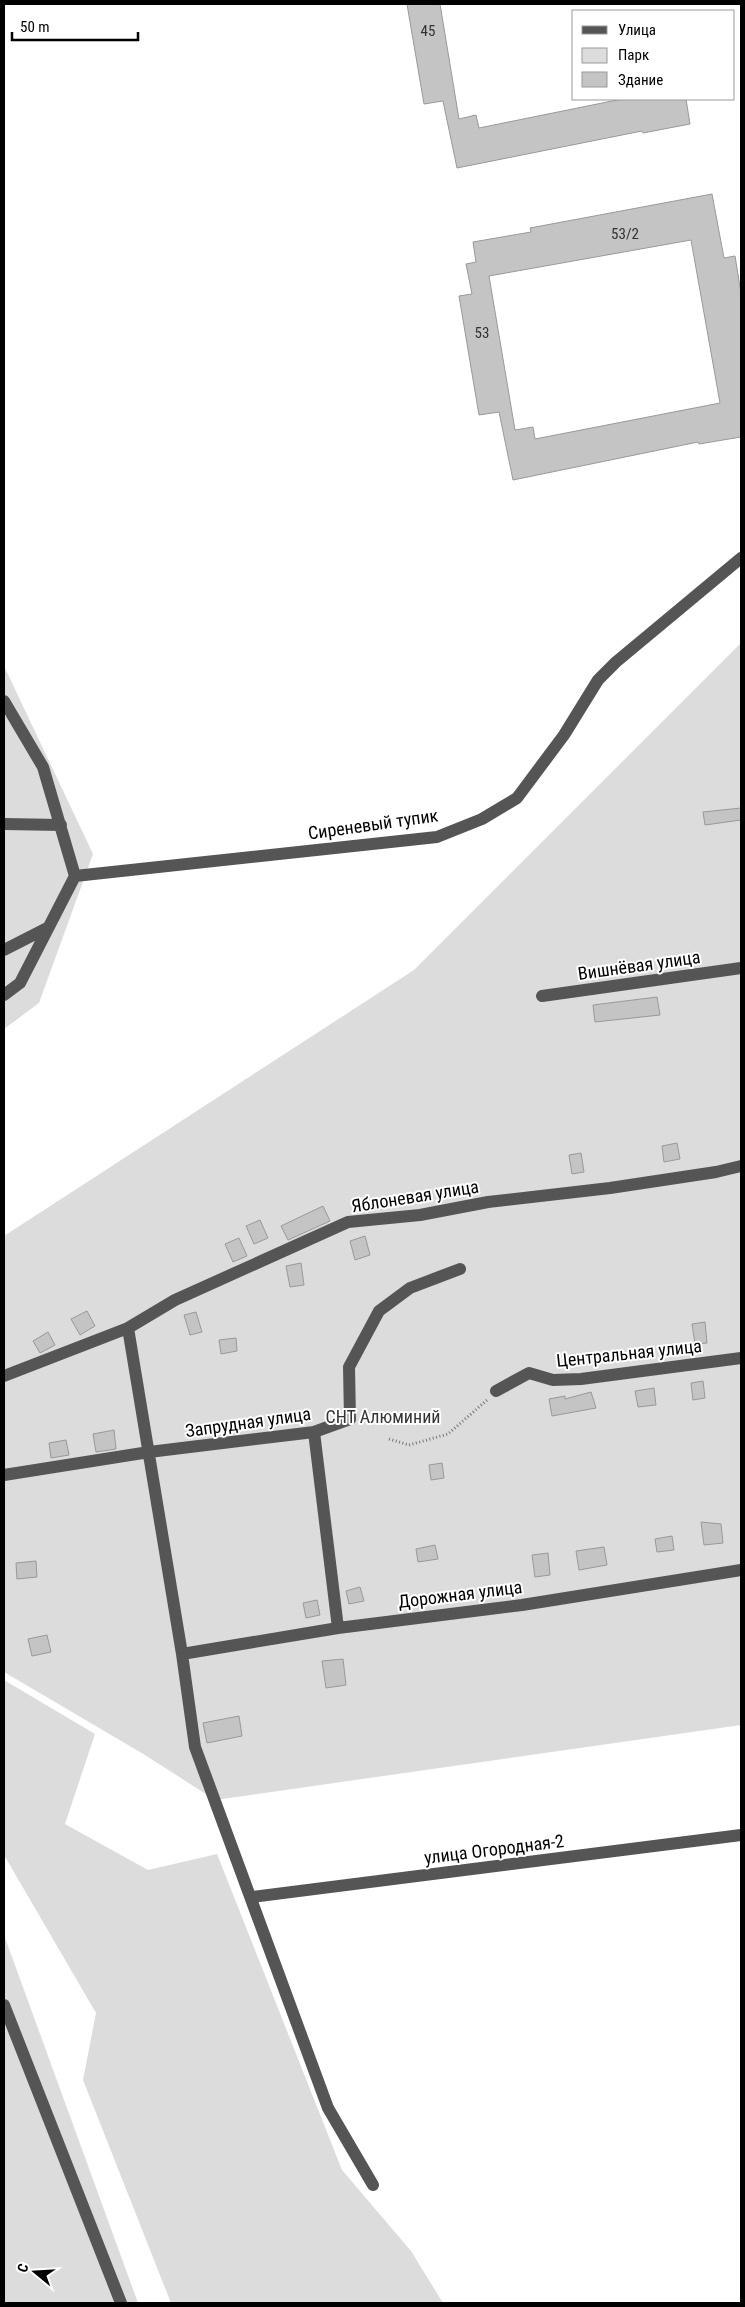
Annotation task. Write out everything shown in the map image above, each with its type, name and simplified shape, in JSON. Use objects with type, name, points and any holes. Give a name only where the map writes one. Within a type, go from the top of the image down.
[{"type":"street","name":"Сиреневый тупик","points":[[76,876],[437,837],[482,819],[517,798],[564,735],[598,680],[616,662],[741,558]]},
{"type":"street","points":[[4,701],[43,768],[76,876],[20,983],[4,995]]},
{"type":"street","points":[[4,824],[60,825]]},
{"type":"street","points":[[4,950],[49,927]]},
{"type":"street","name":"Вишнёвая улица","points":[[542,996],[741,968]]},
{"type":"street","name":"Яблоневая улица","points":[[4,1376],[128,1328],[175,1300],[348,1222],[420,1215],[488,1202],[629,1185],[716,1172],[741,1166]]},
{"type":"street","name":"Запрудная улица","points":[[4,1475],[149,1452],[314,1432],[350,1419],[349,1367],[379,1311],[410,1288],[460,1269]]},
{"type":"street","points":[[128,1328],[196,1747],[328,2108],[372,2185]]},
{"type":"street","name":"Центральная улица","points":[[496,1391],[529,1373],[552,1380],[581,1379],[741,1358]]},
{"type":"street","points":[[314,1432],[338,1628]]},
{"type":"street","name":"Дорожная улица","points":[[182,1654],[338,1628],[522,1605],[741,1570]]},
{"type":"street","name":"улица Огородная-2","points":[[252,1897],[741,1835]]},
{"type":"street","points":[[4,2005],[121,2303]]},
{"type":"path","points":[[389,1439],[409,1445],[448,1434],[496,1391]]},
{"type":"green space","name":"СНТ Алюминий","points":[[741,643],[741,1725],[215,1800],[145,1755],[4,1672],[4,1236],[414,970]]},
{"type":"green space","points":[[4,666],[93,854],[39,1003],[4,1029]]},
{"type":"green space","points":[[4,1680],[95,1734],[65,1824],[148,1870],[217,1854],[342,2170],[411,2251],[443,2303],[171,2303],[83,2080],[96,2013],[4,1855]]},
{"type":"green space","points":[[4,1935],[138,2303],[4,2303]]},
{"type":"building","points":[[407,4],[440,4],[459,119],[476,115],[479,128],[617,100],[686,100],[690,124],[643,133],[642,131],[457,168],[443,101],[424,104]]},
{"type":"building","points":[[712,194],[724,258],[735,256],[741,293],[741,437],[699,444],[698,442],[513,480],[499,412],[479,415],[459,296],[472,294],[466,264],[476,262],[473,242],[531,232],[530,228]],"holes":[[[691,240],[720,403],[535,439],[533,427],[515,430],[489,276]]]},
{"type":"building","points":[[741,808],[741,820],[705,825],[703,812]]},
{"type":"building","points":[[657,997],[660,1015],[595,1022],[593,1005]]},
{"type":"building","points":[[677,1143],[680,1159],[664,1162],[662,1146]]},
{"type":"building","points":[[581,1153],[584,1172],[572,1174],[569,1155]]},
{"type":"building","points":[[323,1206],[330,1221],[288,1240],[281,1226]]},
{"type":"building","points":[[260,1220],[268,1238],[254,1244],[246,1226]]},
{"type":"building","points":[[365,1236],[370,1255],[355,1260],[350,1241]]},
{"type":"building","points":[[239,1238],[247,1256],[233,1262],[225,1244]]},
{"type":"building","points":[[301,1263],[304,1285],[290,1287],[286,1266]]},
{"type":"building","points":[[87,1311],[95,1326],[80,1335],[71,1319]]},
{"type":"building","points":[[196,1312],[202,1332],[190,1335],[184,1315]]},
{"type":"building","points":[[705,1322],[707,1343],[695,1344],[692,1324]]},
{"type":"building","points":[[48,1332],[55,1345],[40,1353],[33,1341]]},
{"type":"building","points":[[236,1338],[237,1351],[221,1354],[219,1340]]},
{"type":"building","points":[[703,1381],[705,1398],[693,1400],[691,1383]]},
{"type":"building","points":[[654,1388],[656,1405],[638,1407],[635,1391]]},
{"type":"building","points":[[591,1392],[596,1408],[552,1416],[549,1399],[565,1396],[565,1399]]},
{"type":"building","points":[[114,1430],[116,1449],[96,1452],[93,1434]]},
{"type":"building","points":[[66,1440],[69,1455],[51,1458],[49,1443]]},
{"type":"building","points":[[442,1463],[444,1478],[431,1480],[429,1465]]},
{"type":"building","points":[[701,1522],[721,1524],[723,1543],[704,1545]]},
{"type":"building","points":[[672,1536],[674,1550],[657,1552],[655,1539]]},
{"type":"building","points":[[435,1545],[438,1559],[418,1562],[416,1549]]},
{"type":"building","points":[[604,1547],[607,1565],[579,1570],[576,1551]]},
{"type":"building","points":[[548,1553],[550,1575],[535,1577],[532,1555]]},
{"type":"building","points":[[36,1561],[37,1577],[17,1579],[16,1563]]},
{"type":"building","points":[[360,1587],[364,1601],[349,1604],[346,1591]]},
{"type":"building","points":[[317,1600],[320,1615],[306,1618],[303,1603]]},
{"type":"building","points":[[47,1635],[51,1652],[32,1656],[28,1639]]},
{"type":"building","points":[[343,1659],[346,1685],[326,1688],[322,1661]]},
{"type":"building","points":[[239,1716],[242,1736],[207,1743],[203,1723]]}]
